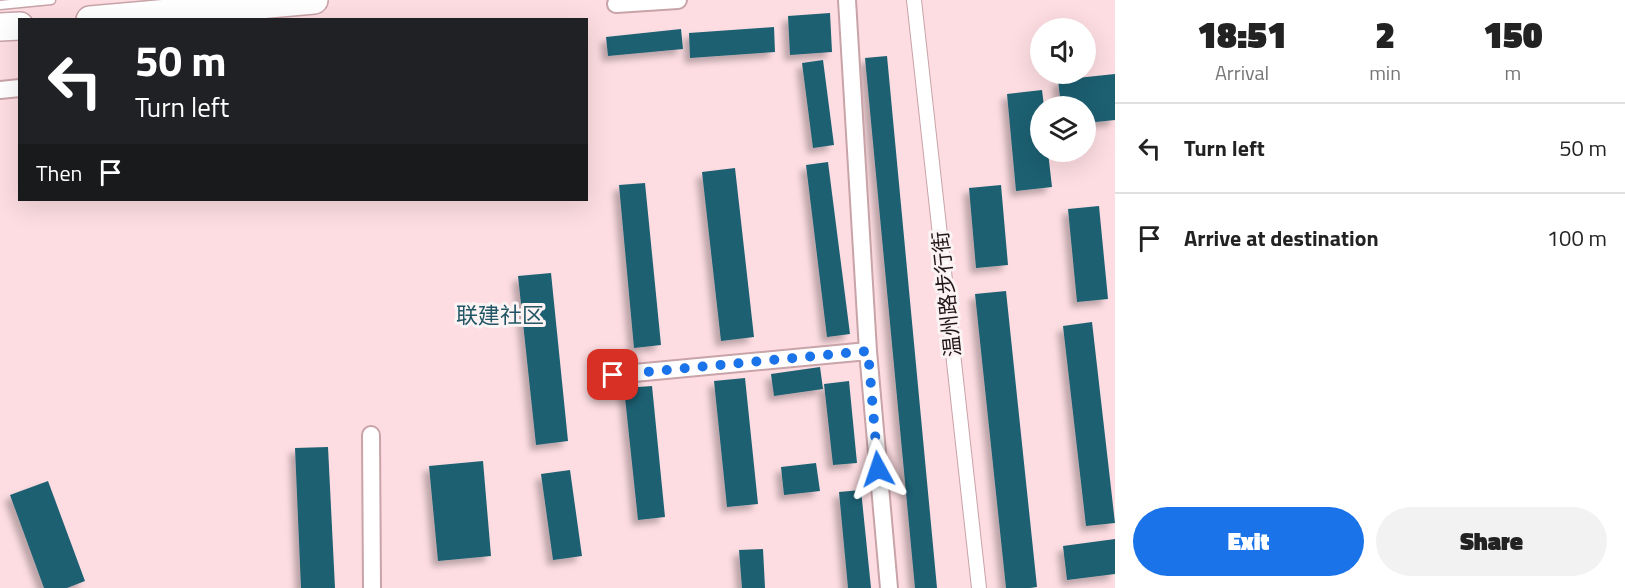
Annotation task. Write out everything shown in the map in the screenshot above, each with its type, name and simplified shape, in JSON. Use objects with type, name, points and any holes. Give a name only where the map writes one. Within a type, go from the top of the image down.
[{"type":"main road","points":[[112,18],[314,0]]},
{"type":"main road","points":[[0,27],[18,26]]},
{"type":"street","points":[[616,4],[678,0]]},
{"type":"street","points":[[847,0],[868,351],[889,588]]},
{"type":"street","name":"温州路步行街","points":[[914,0],[979,588]]},
{"type":"street","points":[[0,90],[18,88]]},
{"type":"street","points":[[613,375],[868,351]]},
{"type":"street","points":[[371,435],[372,588]]},
{"type":"lane","points":[[0,4],[51,0]]},
{"type":"building","points":[[830,13],[832,52],[790,55],[788,16]]},
{"type":"building","points":[[774,27],[775,52],[690,58],[689,33]]},
{"type":"building","points":[[681,29],[683,49],[608,56],[606,37]]},
{"type":"building","points":[[887,56],[937,588],[915,588],[865,58]]},
{"type":"building","points":[[823,60],[834,145],[813,148],[802,63]]},
{"type":"building","points":[[1115,74],[1115,120],[1096,122],[1096,96],[1060,96],[1058,84],[1096,84],[1096,76]]},
{"type":"building","points":[[1042,90],[1043,96],[1030,96],[1030,162],[1049,162],[1052,187],[1016,191],[1007,94]]},
{"type":"building","points":[[828,162],[850,334],[827,337],[806,165]]},
{"type":"building","points":[[735,168],[754,337],[721,341],[702,172]]},
{"type":"building","points":[[645,183],[661,345],[634,348],[619,185]]},
{"type":"building","points":[[1001,185],[1008,265],[976,268],[969,188]]},
{"type":"building","points":[[1099,206],[1108,299],[1077,302],[1068,209]]},
{"type":"building","points":[[551,273],[568,441],[536,445],[518,276]]},
{"type":"building","points":[[1006,291],[1037,587],[1030,588],[1006,588],[975,294]]},
{"type":"building","points":[[1092,322],[1115,523],[1086,526],[1063,326]]},
{"type":"building","points":[[820,367],[823,389],[774,396],[771,374]]},
{"type":"building","points":[[745,378],[758,504],[727,507],[714,381]]},
{"type":"building","points":[[849,381],[857,463],[833,465],[824,384]]},
{"type":"building","points":[[652,386],[665,517],[638,520],[624,388]]},
{"type":"building","points":[[328,447],[335,588],[301,588],[295,448]]},
{"type":"building","points":[[483,461],[491,556],[438,561],[429,466]]},
{"type":"building","points":[[816,463],[820,491],[784,495],[781,467]]},
{"type":"building","points":[[570,470],[582,556],[553,560],[541,474]]},
{"type":"building","points":[[48,481],[85,581],[67,588],[44,588],[10,495]]},
{"type":"building","points":[[861,490],[871,588],[848,588],[839,492]]},
{"type":"building","points":[[1115,539],[1115,574],[1067,580],[1063,546]]},
{"type":"building","points":[[763,549],[765,588],[742,588],[739,550]]},
{"type":"district","name":"联建社区","points":[[500,315]]},
{"type":"route","points":[[613,375],[868,351],[878,469]]}]
